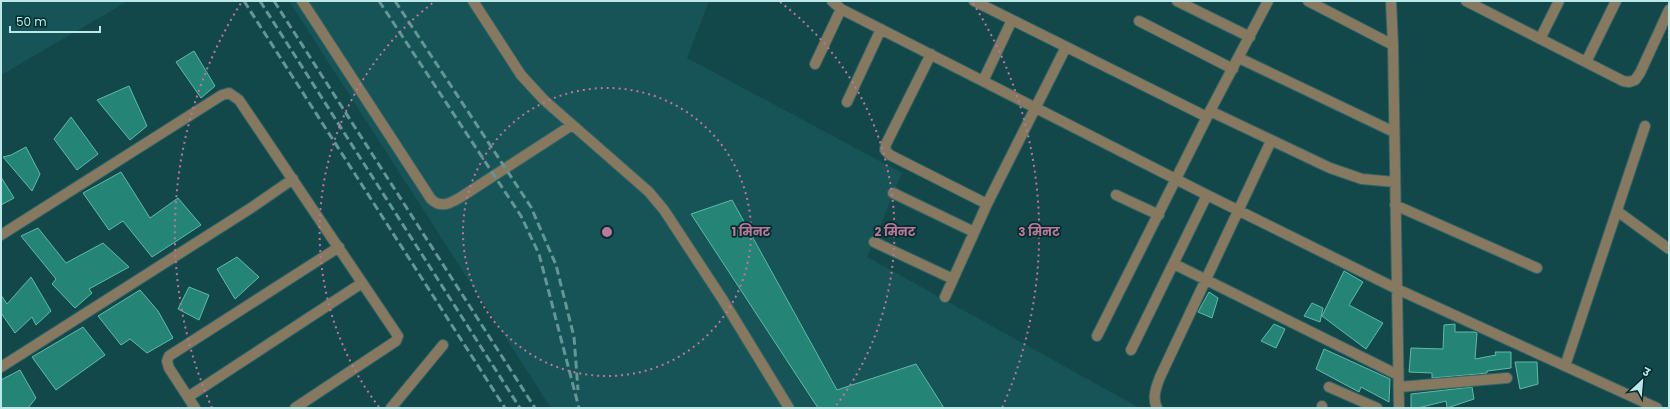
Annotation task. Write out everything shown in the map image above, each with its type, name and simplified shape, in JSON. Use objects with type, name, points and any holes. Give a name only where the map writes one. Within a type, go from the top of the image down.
[{"type":"street","points":[[302,1],[431,200],[435,203],[441,205],[449,204],[572,125]]},
{"type":"street","points":[[473,1],[521,75],[544,100],[649,192],[664,210],[723,300],[788,408]]},
{"type":"street","points":[[832,1],[841,9],[1207,195],[1397,289],[1657,408]]},
{"type":"street","points":[[974,1],[1066,47],[1314,162],[1362,179],[1396,182]]},
{"type":"street","points":[[1178,1],[1250,37]]},
{"type":"street","points":[[1097,336],[1268,1]]},
{"type":"street","points":[[1308,1],[1393,45]]},
{"type":"street","points":[[1391,1],[1396,182],[1395,206],[1399,408]]},
{"type":"street","points":[[1466,1],[1586,62],[1629,82],[1635,80],[1640,73],[1669,10]]},
{"type":"street","points":[[1540,39],[1559,1]]},
{"type":"street","points":[[1586,62],[1616,1]]},
{"type":"street","points":[[815,64],[841,9]]},
{"type":"street","points":[[983,81],[1012,20]]},
{"type":"street","points":[[1139,21],[1233,69]]},
{"type":"street","points":[[847,102],[881,29]]},
{"type":"street","points":[[944,297],[987,204],[1066,47]]},
{"type":"street","points":[[931,54],[886,144],[885,150],[890,155],[987,204]]},
{"type":"street","points":[[1239,58],[1394,132]]},
{"type":"street","points":[[1,235],[226,93],[234,95],[239,100],[293,179],[398,336],[398,339],[295,408]]},
{"type":"street","points":[[1565,366],[1645,126]]},
{"type":"street","points":[[1157,408],[1155,400],[1157,385],[1271,141]]},
{"type":"street","points":[[1,367],[251,208],[293,179]]},
{"type":"street","points":[[893,193],[974,232]]},
{"type":"street","points":[[1116,195],[1159,215]]},
{"type":"street","points":[[1132,350],[1207,195]]},
{"type":"street","points":[[1395,206],[1537,268]]},
{"type":"street","points":[[1617,211],[1669,248]]},
{"type":"street","points":[[874,242],[953,279]]},
{"type":"street","points":[[195,408],[169,368],[167,361],[169,356],[339,247]]},
{"type":"street","points":[[1174,264],[1398,375]]},
{"type":"street","points":[[188,397],[362,283]]},
{"type":"street","points":[[392,408],[443,346]]},
{"type":"street","points":[[1399,387],[1507,378]]},
{"type":"street","points":[[1329,388],[1377,408]]},
{"type":"shaded area","points":[[1,1],[128,1],[1,75]]},
{"type":"shaded area","points":[[289,1],[709,1],[687,58],[902,173],[867,257],[1140,408],[551,408]]},
{"type":"building","points":[[194,51],[215,86],[201,98],[176,62]]},
{"type":"building","points":[[129,86],[147,126],[130,140],[97,100]]},
{"type":"building","points":[[71,117],[98,154],[77,170],[54,139]]},
{"type":"building","points":[[26,147],[40,174],[32,191],[3,157],[11,155]]},
{"type":"building","points":[[121,172],[150,218],[178,198],[201,225],[152,257],[123,221],[109,230],[83,193]]},
{"type":"building","points":[[1,177],[14,198],[1,205]]},
{"type":"building","points":[[732,200],[837,390],[916,364],[944,408],[818,408],[691,214]]},
{"type":"building","points":[[38,228],[66,263],[103,243],[129,267],[89,289],[92,293],[75,308],[52,284],[56,279],[21,236]]},
{"type":"building","points":[[237,257],[259,277],[235,299],[217,269]]},
{"type":"building","points":[[1344,271],[1363,282],[1349,305],[1383,323],[1366,349],[1322,316]]},
{"type":"building","points":[[31,277],[51,311],[36,325],[32,317],[15,333],[1,313],[1,295],[7,304]]},
{"type":"building","points":[[189,287],[209,295],[199,320],[178,309]]},
{"type":"building","points":[[140,290],[158,311],[173,338],[147,353],[130,339],[121,345],[98,316]]},
{"type":"building","points":[[1209,292],[1218,298],[1212,318],[1198,312]]},
{"type":"building","points":[[1312,303],[1323,308],[1320,322],[1304,316]]},
{"type":"building","points":[[1274,324],[1285,329],[1276,348],[1261,341]]},
{"type":"building","points":[[1455,324],[1455,332],[1477,333],[1475,359],[1496,355],[1495,352],[1511,352],[1511,368],[1487,371],[1487,373],[1432,378],[1432,373],[1409,372],[1411,348],[1443,349],[1444,325]]},
{"type":"building","points":[[83,327],[105,355],[56,390],[32,357]]},
{"type":"building","points":[[1324,349],[1390,379],[1389,402],[1361,387],[1359,392],[1316,369]]},
{"type":"building","points":[[1515,362],[1537,362],[1538,384],[1520,389]]},
{"type":"building","points":[[20,370],[36,398],[28,408],[1,408],[1,380]]},
{"type":"building","points":[[1472,387],[1474,399],[1447,408],[1446,401],[1418,408],[1411,408],[1411,394]]},
{"type":"railway","points":[[244,1],[505,408]]},
{"type":"railway","points":[[260,1],[520,408]]},
{"type":"railway","points":[[274,1],[535,408]]},
{"type":"railway","points":[[379,1],[521,216],[539,254],[579,408]]},
{"type":"railway","points":[[395,1],[531,207],[556,265],[574,337],[578,390]]}]
